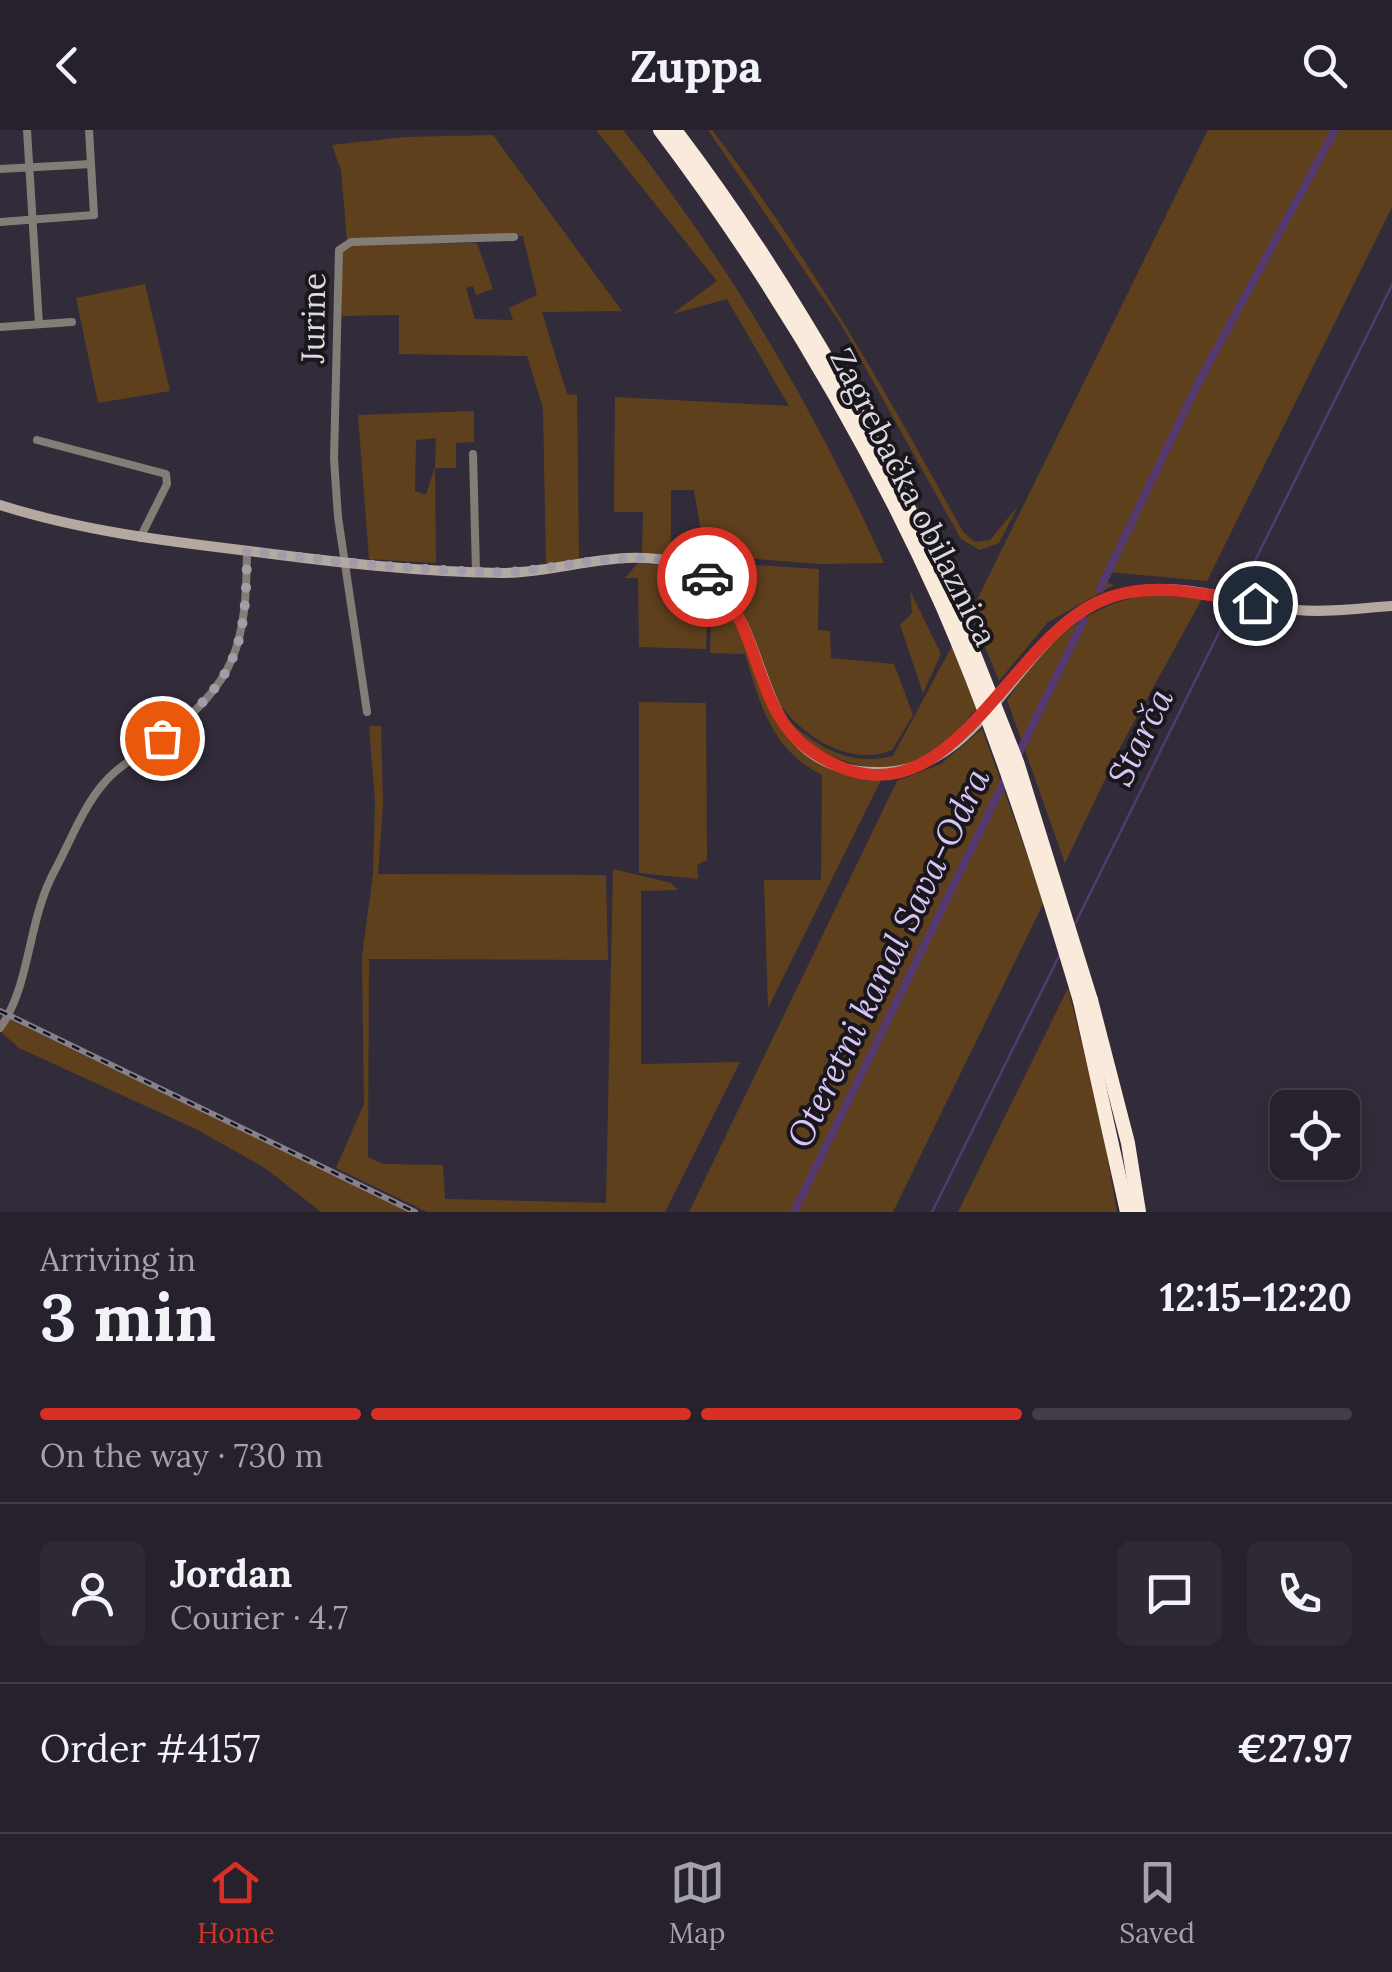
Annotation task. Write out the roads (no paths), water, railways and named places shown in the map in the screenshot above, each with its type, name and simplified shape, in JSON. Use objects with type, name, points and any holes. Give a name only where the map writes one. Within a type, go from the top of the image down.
[{"type":"highway","name":"Zagrebačka obilaznica","points":[[660,130],[724,218],[827,378],[941,603],[982,701],[1086,1001],[1128,1143],[1139,1212]]},
{"type":"highway","name":"Zagrebačka obilaznica","points":[[676,130],[812,332],[893,476],[948,588],[1017,762],[1058,879],[1127,1212]]},
{"type":"main road","points":[[0,506],[140,538],[347,564],[476,572],[648,559],[699,572],[737,610],[768,696],[790,732],[828,761],[872,772],[914,767],[946,751],[969,731],[1044,642],[1093,604],[1149,590],[1306,610],[1392,606]]},
{"type":"street","points":[[26,130],[38,324]]},
{"type":"street","points":[[0,222],[94,215],[88,130]]},
{"type":"street","points":[[0,169],[92,164]]},
{"type":"street","name":"Jurine","points":[[347,564],[334,459],[339,250],[351,242],[514,237]]},
{"type":"street","points":[[0,326],[72,322]]},
{"type":"street","points":[[38,440],[166,474],[167,484],[140,538]]},
{"type":"street","points":[[472,454],[476,572]]},
{"type":"street","points":[[0,1028],[9,1016],[41,898],[96,794],[111,776],[208,699],[235,655],[246,615],[247,551]]},
{"type":"street","points":[[347,564],[367,712]]},
{"type":"waterway","name":"Oteretni kanal Sava-Odra","points":[[1100,589],[1196,387],[1335,130]]},
{"type":"waterway","name":"Starča","points":[[1237,597],[1392,285]]},
{"type":"waterway","name":"Starča","points":[[1075,924],[1233,604]]},
{"type":"waterway","name":"Oteretni kanal Sava-Odra","points":[[1016,759],[1084,620]]},
{"type":"waterway","name":"Oteretni kanal Sava-Odra","points":[[794,1212],[1007,776]]},
{"type":"waterway","name":"Starča","points":[[932,1212],[1060,954]]},
{"type":"railway","points":[[0,1011],[415,1212]]}]
